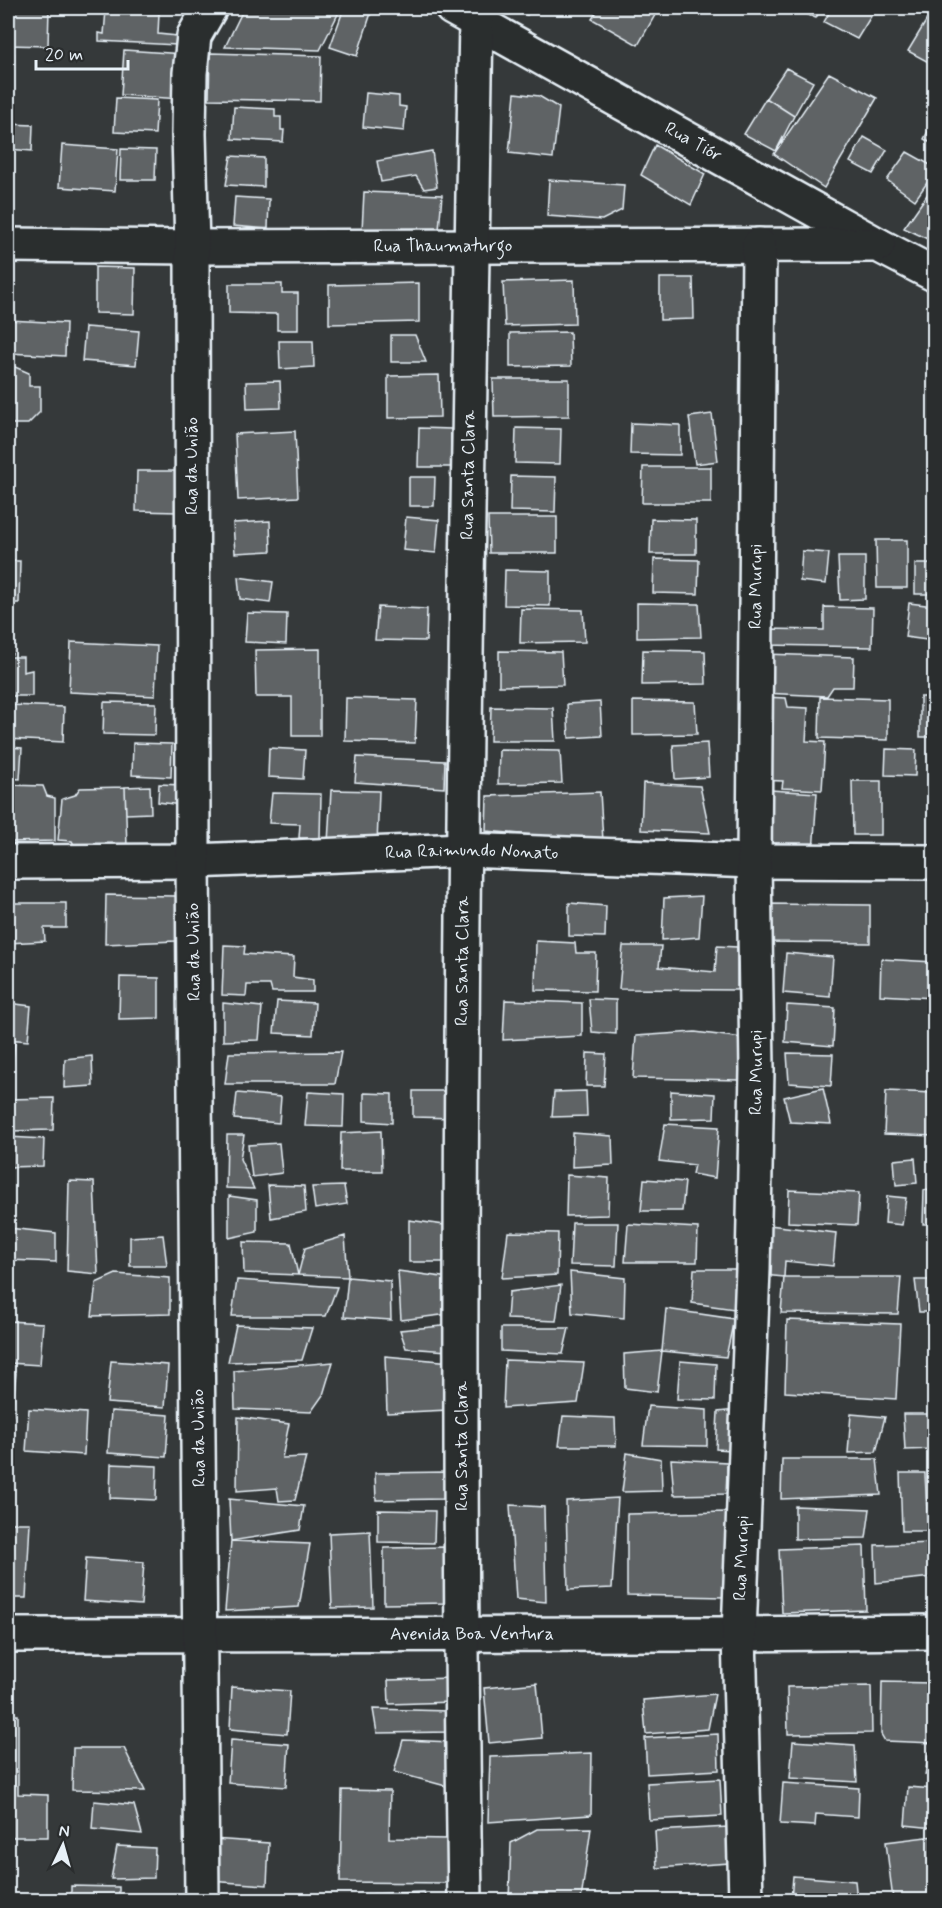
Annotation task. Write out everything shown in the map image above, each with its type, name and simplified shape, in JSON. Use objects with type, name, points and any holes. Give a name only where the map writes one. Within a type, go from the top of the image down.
[{"type":"street","name":"Rua da União","points":[[202,1900],[193,861],[192,247],[189,134],[190,72],[194,36],[210,8]]},
{"type":"street","name":"Rua Tiór","points":[[464,14],[934,274]]},
{"type":"street","name":"Rua Santa Clara","points":[[464,14],[472,247],[464,849],[461,1634],[465,1900]]},
{"type":"street","name":"Rua Thaumaturgo","points":[[8,245],[192,247],[878,245]]},
{"type":"street","name":"Rua Murupi","points":[[746,1900],[739,1634],[757,1070],[754,861],[759,245]]},
{"type":"street","name":"Rua Raimundo Nonato","points":[[8,862],[193,861],[464,849],[754,861],[934,862]]},
{"type":"street","name":"Avenida Boa Ventura","points":[[8,1635],[934,1632]]},
{"type":"building","points":[[8,8],[49,9],[48,46],[8,45]]},
{"type":"building","points":[[244,8],[341,8],[320,50],[225,47]]},
{"type":"building","points":[[344,8],[372,10],[357,56],[330,47]]},
{"type":"building","points":[[514,8],[532,8],[527,15]]},
{"type":"building","points":[[599,8],[659,8],[638,45],[592,19]]},
{"type":"building","points":[[791,8],[821,8],[816,18]]},
{"type":"building","points":[[832,8],[876,8],[857,39],[824,22]]},
{"type":"building","points":[[934,8],[934,65],[908,51]]},
{"type":"building","points":[[106,10],[159,13],[158,34],[177,36],[177,45],[99,41],[99,33],[104,34]]},
{"type":"building","points":[[124,50],[184,54],[181,99],[121,95]]},
{"type":"building","points":[[210,53],[321,56],[320,101],[209,99]]},
{"type":"building","points":[[8,54],[14,54],[12,86],[8,86]]},
{"type":"building","points":[[786,68],[813,82],[794,116],[766,98]]},
{"type":"building","points":[[829,73],[877,98],[824,188],[774,154]]},
{"type":"building","points":[[366,93],[399,96],[399,106],[406,107],[404,131],[363,127]]},
{"type":"building","points":[[515,93],[539,96],[559,108],[553,158],[509,153]]},
{"type":"building","points":[[116,98],[157,100],[155,134],[114,132]]},
{"type":"building","points":[[766,98],[794,116],[776,151],[744,134]]},
{"type":"building","points":[[234,107],[275,109],[275,117],[281,117],[281,130],[284,130],[283,142],[232,139]]},
{"type":"building","points":[[934,120],[934,145],[924,139]]},
{"type":"building","points":[[8,124],[33,125],[32,151],[8,149]]},
{"type":"building","points":[[864,137],[887,150],[873,174],[850,162]]},
{"type":"building","points":[[62,145],[118,149],[115,191],[59,187]]},
{"type":"building","points":[[655,145],[705,174],[691,205],[641,175]]},
{"type":"building","points":[[121,149],[156,150],[155,180],[120,180]]},
{"type":"building","points":[[432,151],[437,187],[424,189],[416,176],[381,182],[377,161]]},
{"type":"building","points":[[907,152],[934,167],[934,173],[915,200],[887,180]]},
{"type":"building","points":[[231,156],[264,158],[264,187],[226,185]]},
{"type":"building","points":[[549,180],[624,185],[622,210],[602,220],[547,216]]},
{"type":"building","points":[[934,185],[934,242],[904,228]]},
{"type":"building","points":[[364,192],[442,195],[438,242],[388,232],[362,230]]},
{"type":"building","points":[[235,197],[269,199],[268,229],[233,226]]},
{"type":"building","points":[[95,267],[135,268],[134,314],[95,313]]},
{"type":"building","points":[[660,278],[693,278],[694,319],[660,320]]},
{"type":"building","points":[[574,280],[575,324],[505,326],[503,282]]},
{"type":"building","points":[[419,283],[419,322],[329,324],[329,285]]},
{"type":"building","points":[[229,284],[282,284],[282,293],[298,293],[298,330],[277,330],[277,314],[229,313]]},
{"type":"building","points":[[8,320],[66,323],[65,356],[8,353]]},
{"type":"building","points":[[85,327],[139,331],[136,365],[82,361]]},
{"type":"building","points":[[570,332],[571,366],[510,367],[510,333]]},
{"type":"building","points":[[391,335],[415,335],[426,362],[391,362]]},
{"type":"building","points":[[279,341],[313,341],[314,367],[280,369]]},
{"type":"building","points":[[8,364],[29,373],[29,386],[40,386],[40,412],[28,424],[8,424]]},
{"type":"building","points":[[439,375],[440,417],[388,418],[388,376]]},
{"type":"building","points":[[493,379],[569,379],[569,416],[494,417]]},
{"type":"building","points":[[280,381],[281,408],[247,409],[246,382]]},
{"type":"building","points":[[712,414],[718,461],[695,464],[689,417]]},
{"type":"building","points":[[631,423],[680,425],[680,455],[630,454]]},
{"type":"building","points":[[419,428],[451,429],[451,467],[418,467]]},
{"type":"building","points":[[516,428],[561,429],[560,464],[515,463]]},
{"type":"building","points":[[295,431],[298,497],[238,500],[235,434]]},
{"type":"building","points":[[643,467],[711,467],[711,503],[642,503]]},
{"type":"building","points":[[137,471],[178,471],[178,512],[136,511]]},
{"type":"building","points":[[511,476],[556,477],[555,512],[510,511]]},
{"type":"building","points":[[409,477],[435,477],[434,506],[409,506]]},
{"type":"building","points":[[406,517],[439,520],[436,553],[403,550]]},
{"type":"building","points":[[488,517],[557,517],[557,553],[489,553]]},
{"type":"building","points":[[651,519],[696,520],[696,554],[650,554]]},
{"type":"building","points":[[270,521],[271,551],[235,553],[233,523]]},
{"type":"building","points":[[876,540],[907,540],[907,588],[877,588]]},
{"type":"building","points":[[802,551],[829,553],[826,584],[800,581]]},
{"type":"building","points":[[838,557],[865,557],[865,599],[840,600]]},
{"type":"building","points":[[654,559],[699,560],[698,594],[653,593]]},
{"type":"building","points":[[8,561],[20,561],[19,603],[8,603]]},
{"type":"building","points":[[915,564],[934,564],[934,594],[915,594]]},
{"type":"building","points":[[505,570],[550,571],[550,606],[504,605]]},
{"type":"building","points":[[238,577],[273,582],[270,603],[240,599]]},
{"type":"building","points":[[637,603],[699,604],[701,637],[637,638]]},
{"type":"building","points":[[909,603],[934,606],[934,641],[905,637]]},
{"type":"building","points":[[378,607],[427,609],[426,641],[375,640]]},
{"type":"building","points":[[824,607],[873,608],[872,647],[767,645],[767,629],[824,630]]},
{"type":"building","points":[[521,609],[583,610],[585,642],[520,643]]},
{"type":"building","points":[[8,613],[12,613],[12,654],[8,654]]},
{"type":"building","points":[[247,613],[287,614],[286,644],[245,642]]},
{"type":"building","points":[[71,642],[157,646],[155,696],[69,692]]},
{"type":"building","points":[[320,649],[320,736],[292,736],[292,697],[256,697],[255,650]]},
{"type":"building","points":[[643,650],[705,651],[706,684],[642,685]]},
{"type":"building","points":[[499,651],[561,652],[563,685],[499,686]]},
{"type":"building","points":[[765,654],[854,657],[853,687],[833,687],[827,696],[763,693]]},
{"type":"building","points":[[8,657],[23,657],[23,672],[32,670],[32,696],[8,696]]},
{"type":"building","points":[[763,697],[786,698],[788,707],[808,708],[806,741],[825,742],[822,790],[782,788],[783,781],[759,780]]},
{"type":"building","points":[[820,697],[888,699],[888,740],[819,738]]},
{"type":"building","points":[[920,697],[934,697],[934,737],[920,737]]},
{"type":"building","points":[[346,698],[417,700],[415,743],[345,741]]},
{"type":"building","points":[[633,701],[695,702],[697,734],[633,735]]},
{"type":"building","points":[[104,702],[156,703],[155,735],[103,734]]},
{"type":"building","points":[[600,702],[602,736],[569,738],[567,704]]},
{"type":"building","points":[[8,705],[64,707],[63,742],[8,739]]},
{"type":"building","points":[[491,707],[553,708],[555,741],[490,741]]},
{"type":"building","points":[[133,743],[172,744],[171,777],[132,775]]},
{"type":"building","points":[[707,743],[709,777],[675,779],[673,745]]},
{"type":"building","points":[[8,747],[22,748],[20,779],[8,778]]},
{"type":"building","points":[[269,748],[305,750],[303,779],[268,777]]},
{"type":"building","points":[[886,749],[916,750],[915,776],[885,775]]},
{"type":"building","points":[[499,750],[560,751],[562,783],[498,784]]},
{"type":"building","points":[[357,757],[445,761],[444,788],[355,782]]},
{"type":"building","points":[[852,781],[881,781],[881,835],[853,835]]},
{"type":"building","points":[[643,783],[700,786],[710,833],[641,830]]},
{"type":"building","points":[[159,784],[182,785],[181,805],[158,802]]},
{"type":"building","points":[[8,785],[43,786],[47,796],[55,798],[55,841],[8,842]]},
{"type":"building","points":[[150,786],[151,813],[126,814],[125,787]]},
{"type":"building","points":[[125,787],[127,847],[76,848],[72,841],[58,840],[62,799],[75,795],[80,788]]},
{"type":"building","points":[[331,790],[379,791],[377,845],[328,843]]},
{"type":"building","points":[[770,790],[817,793],[813,853],[766,850]]},
{"type":"building","points":[[600,792],[603,841],[486,831],[487,796]]},
{"type":"building","points":[[272,793],[321,794],[320,838],[299,838],[300,824],[269,823]]},
{"type":"building","points":[[106,895],[176,896],[176,941],[105,944]]},
{"type":"building","points":[[702,896],[699,937],[662,940],[664,898]]},
{"type":"building","points":[[8,903],[66,903],[66,928],[44,928],[45,941],[8,943]]},
{"type":"building","points":[[569,903],[606,906],[605,937],[569,936]]},
{"type":"building","points":[[764,904],[870,905],[870,943],[764,942]]},
{"type":"building","points":[[536,941],[575,943],[576,953],[596,953],[595,991],[535,990]]},
{"type":"building","points":[[224,945],[245,946],[244,954],[294,957],[293,977],[313,980],[313,992],[272,992],[270,985],[247,985],[246,996],[222,995]]},
{"type":"building","points":[[623,946],[661,946],[659,967],[715,972],[717,946],[737,947],[737,990],[619,989]]},
{"type":"building","points":[[786,953],[833,957],[830,997],[783,993]]},
{"type":"building","points":[[8,956],[11,956],[9,985],[8,985]]},
{"type":"building","points":[[881,959],[934,962],[934,998],[880,995]]},
{"type":"building","points":[[120,977],[159,978],[159,1018],[119,1019]]},
{"type":"building","points":[[589,999],[616,1000],[616,1034],[592,1032]]},
{"type":"building","points":[[505,1000],[582,1003],[582,1036],[503,1040]]},
{"type":"building","points":[[277,1001],[315,1003],[313,1035],[274,1033]]},
{"type":"building","points":[[8,1003],[31,1006],[28,1041],[8,1039]]},
{"type":"building","points":[[223,1003],[262,1007],[259,1040],[223,1041]]},
{"type":"building","points":[[787,1005],[835,1008],[833,1046],[785,1042]]},
{"type":"building","points":[[695,1032],[742,1038],[741,1080],[633,1078],[636,1036]]},
{"type":"building","points":[[8,1039],[15,1040],[11,1079],[8,1079]]},
{"type":"building","points":[[341,1052],[335,1084],[225,1084],[229,1053]]},
{"type":"building","points":[[587,1053],[606,1054],[604,1086],[586,1086]]},
{"type":"building","points":[[787,1053],[833,1054],[831,1086],[789,1083]]},
{"type":"building","points":[[92,1056],[93,1086],[64,1088],[65,1059]]},
{"type":"building","points":[[823,1088],[831,1124],[790,1122],[784,1097]]},
{"type":"building","points":[[413,1091],[455,1091],[455,1118],[413,1117]]},
{"type":"building","points":[[586,1091],[587,1116],[552,1117],[554,1092]]},
{"type":"building","points":[[671,1091],[715,1094],[714,1118],[671,1119]]},
{"type":"building","points":[[886,1091],[934,1093],[934,1136],[884,1134]]},
{"type":"building","points":[[308,1092],[344,1094],[343,1127],[305,1126]]},
{"type":"building","points":[[237,1093],[281,1097],[279,1123],[234,1119]]},
{"type":"building","points":[[364,1093],[392,1094],[392,1123],[364,1121]]},
{"type":"building","points":[[54,1098],[53,1130],[8,1131],[8,1099]]},
{"type":"building","points":[[665,1124],[719,1127],[715,1178],[692,1174],[694,1165],[659,1161]]},
{"type":"building","points":[[381,1131],[382,1171],[340,1171],[341,1133]]},
{"type":"building","points":[[573,1133],[612,1136],[613,1165],[572,1167]]},
{"type":"building","points":[[227,1135],[244,1135],[240,1159],[254,1189],[226,1188]]},
{"type":"building","points":[[8,1137],[44,1139],[43,1166],[8,1167]]},
{"type":"building","points":[[279,1143],[282,1173],[252,1177],[248,1145]]},
{"type":"building","points":[[933,1145],[934,1175],[932,1175]]},
{"type":"building","points":[[915,1158],[917,1183],[896,1185],[894,1160]]},
{"type":"building","points":[[567,1175],[609,1178],[608,1215],[566,1216]]},
{"type":"building","points":[[644,1179],[685,1182],[682,1211],[641,1211]]},
{"type":"building","points":[[69,1181],[94,1182],[98,1274],[67,1271]]},
{"type":"building","points":[[268,1185],[304,1186],[306,1212],[271,1218]]},
{"type":"building","points":[[344,1186],[347,1204],[315,1209],[312,1187]]},
{"type":"building","points":[[789,1190],[859,1193],[857,1225],[788,1222]]},
{"type":"building","points":[[924,1190],[934,1191],[934,1224],[923,1224]]},
{"type":"building","points":[[229,1196],[257,1200],[257,1232],[229,1238]]},
{"type":"building","points":[[887,1196],[906,1198],[902,1225],[885,1223]]},
{"type":"building","points":[[409,1220],[444,1225],[443,1262],[409,1262]]},
{"type":"building","points":[[572,1223],[618,1223],[616,1266],[570,1265]]},
{"type":"building","points":[[628,1224],[698,1228],[697,1262],[625,1262]]},
{"type":"building","points":[[769,1225],[836,1233],[833,1266],[785,1261],[784,1277],[763,1275]]},
{"type":"building","points":[[8,1228],[56,1233],[56,1262],[8,1260]]},
{"type":"building","points":[[508,1232],[558,1233],[557,1275],[502,1278]]},
{"type":"building","points":[[931,1233],[934,1234],[934,1268],[929,1268]]},
{"type":"building","points":[[163,1235],[167,1266],[130,1266],[130,1237]]},
{"type":"building","points":[[345,1236],[348,1277],[298,1275],[305,1248]]},
{"type":"building","points":[[243,1242],[291,1243],[298,1275],[244,1273]]},
{"type":"building","points":[[694,1269],[737,1269],[734,1309],[692,1303]]},
{"type":"building","points":[[398,1271],[449,1278],[449,1314],[401,1320]]},
{"type":"building","points":[[570,1272],[625,1278],[624,1318],[572,1313]]},
{"type":"building","points":[[116,1274],[170,1278],[170,1314],[92,1316],[96,1283]]},
{"type":"building","points":[[348,1277],[390,1281],[391,1320],[344,1317]]},
{"type":"building","points":[[784,1277],[901,1277],[898,1314],[781,1313]]},
{"type":"building","points":[[237,1280],[337,1287],[326,1316],[232,1316]]},
{"type":"building","points":[[915,1280],[934,1280],[934,1312],[919,1312]]},
{"type":"building","points":[[561,1285],[556,1321],[507,1319],[509,1292]]},
{"type":"building","points":[[666,1309],[734,1319],[726,1357],[662,1351]]},
{"type":"building","points":[[787,1320],[900,1324],[896,1399],[785,1392]]},
{"type":"building","points":[[8,1321],[43,1323],[40,1365],[8,1363]]},
{"type":"building","points":[[236,1325],[312,1328],[302,1360],[228,1362]]},
{"type":"building","points":[[452,1325],[448,1351],[406,1348],[400,1330]]},
{"type":"building","points":[[501,1328],[569,1328],[563,1354],[501,1351]]},
{"type":"building","points":[[662,1351],[657,1392],[625,1388],[624,1354]]},
{"type":"building","points":[[385,1356],[452,1362],[448,1410],[387,1413]]},
{"type":"building","points":[[505,1360],[584,1363],[578,1403],[503,1408]]},
{"type":"building","points":[[111,1361],[168,1365],[165,1407],[107,1403]]},
{"type":"building","points":[[680,1361],[716,1364],[715,1400],[677,1399]]},
{"type":"building","points":[[333,1362],[323,1395],[311,1412],[235,1409],[234,1371]]},
{"type":"building","points":[[8,1372],[16,1373],[12,1415],[8,1415]]},
{"type":"building","points":[[648,1406],[707,1410],[707,1446],[643,1445]]},
{"type":"building","points":[[29,1409],[86,1413],[84,1455],[26,1451]]},
{"type":"building","points":[[736,1410],[731,1450],[716,1449],[718,1412]]},
{"type":"building","points":[[111,1411],[169,1415],[166,1457],[108,1453]]},
{"type":"building","points":[[851,1414],[885,1417],[876,1452],[848,1453]]},
{"type":"building","points":[[903,1414],[934,1414],[934,1449],[905,1450]]},
{"type":"building","points":[[563,1416],[615,1418],[616,1446],[559,1446]]},
{"type":"building","points":[[238,1417],[289,1424],[282,1458],[306,1457],[295,1500],[279,1501],[277,1488],[237,1491]]},
{"type":"building","points":[[627,1453],[661,1459],[662,1491],[622,1492]]},
{"type":"building","points":[[671,1459],[727,1462],[727,1494],[674,1495]]},
{"type":"building","points":[[782,1459],[877,1459],[881,1495],[781,1499]]},
{"type":"building","points":[[931,1459],[934,1459],[934,1482]]},
{"type":"building","points":[[111,1464],[157,1466],[156,1500],[110,1498]]},
{"type":"building","points":[[448,1472],[446,1499],[376,1500],[375,1473]]},
{"type":"building","points":[[900,1473],[925,1473],[928,1531],[902,1531]]},
{"type":"building","points":[[618,1498],[612,1588],[568,1590],[566,1501]]},
{"type":"building","points":[[229,1499],[304,1506],[300,1530],[231,1541]]},
{"type":"building","points":[[934,1503],[934,1531],[928,1531],[929,1504]]},
{"type":"building","points":[[510,1505],[544,1507],[546,1602],[516,1599]]},
{"type":"building","points":[[795,1506],[870,1509],[866,1538],[795,1539]]},
{"type":"building","points":[[378,1510],[435,1511],[434,1543],[378,1542]]},
{"type":"building","points":[[728,1512],[725,1597],[627,1595],[627,1514]]},
{"type":"building","points":[[8,1523],[30,1523],[26,1598],[8,1598]]},
{"type":"building","points":[[370,1531],[373,1607],[332,1608],[329,1533]]},
{"type":"building","points":[[231,1541],[310,1544],[299,1607],[225,1611]]},
{"type":"building","points":[[934,1543],[932,1577],[876,1583],[875,1545]]},
{"type":"building","points":[[864,1546],[866,1610],[782,1613],[779,1549]]},
{"type":"building","points":[[448,1547],[448,1603],[384,1604],[384,1548]]},
{"type":"building","points":[[86,1558],[144,1562],[141,1605],[83,1601]]},
{"type":"building","points":[[451,1678],[453,1702],[389,1704],[388,1680]]},
{"type":"building","points":[[882,1682],[934,1683],[934,1743],[885,1741],[881,1734]]},
{"type":"building","points":[[537,1683],[542,1738],[489,1743],[484,1688]]},
{"type":"building","points":[[871,1686],[872,1733],[788,1734],[787,1687]]},
{"type":"building","points":[[232,1687],[290,1691],[287,1734],[230,1729]]},
{"type":"building","points":[[715,1694],[708,1729],[646,1734],[643,1700]]},
{"type":"building","points":[[373,1709],[449,1711],[453,1732],[377,1733]]},
{"type":"building","points":[[8,1715],[18,1715],[18,1794],[48,1795],[48,1837],[8,1837]]},
{"type":"building","points":[[718,1734],[719,1770],[647,1774],[645,1738]]},
{"type":"building","points":[[231,1740],[289,1744],[286,1787],[228,1783]]},
{"type":"building","points":[[403,1740],[453,1742],[453,1788],[394,1772]]},
{"type":"building","points":[[793,1741],[855,1745],[857,1782],[790,1778]]},
{"type":"building","points":[[73,1748],[124,1748],[145,1791],[72,1790]]},
{"type":"building","points":[[929,1752],[934,1752],[934,1775],[925,1775]]},
{"type":"building","points":[[592,1753],[591,1815],[488,1822],[490,1757]]},
{"type":"building","points":[[720,1779],[722,1816],[649,1820],[647,1783]]},
{"type":"building","points":[[783,1783],[859,1788],[858,1817],[816,1814],[815,1826],[780,1824]]},
{"type":"building","points":[[908,1787],[934,1789],[934,1828],[905,1825]]},
{"type":"building","points":[[342,1790],[390,1791],[389,1838],[449,1839],[449,1883],[340,1882]]},
{"type":"building","points":[[94,1801],[134,1805],[142,1834],[92,1829]]},
{"type":"building","points":[[728,1827],[730,1863],[657,1868],[655,1831]]},
{"type":"building","points":[[591,1828],[581,1900],[509,1900],[511,1843],[537,1829]]},
{"type":"building","points":[[934,1836],[934,1900],[893,1900],[886,1842]]},
{"type":"building","points":[[212,1839],[269,1843],[267,1885],[209,1881]]},
{"type":"building","points":[[117,1846],[155,1848],[154,1878],[111,1879]]},
{"type":"building","points":[[793,1876],[855,1881],[857,1900],[791,1900]]},
{"type":"building","points":[[71,1886],[119,1887],[119,1900],[71,1900]]},
{"type":"building","points":[[424,1892],[426,1900],[371,1900],[373,1894]]},
{"type":"building","points":[[231,1896],[270,1896],[271,1900],[231,1900]]}]
